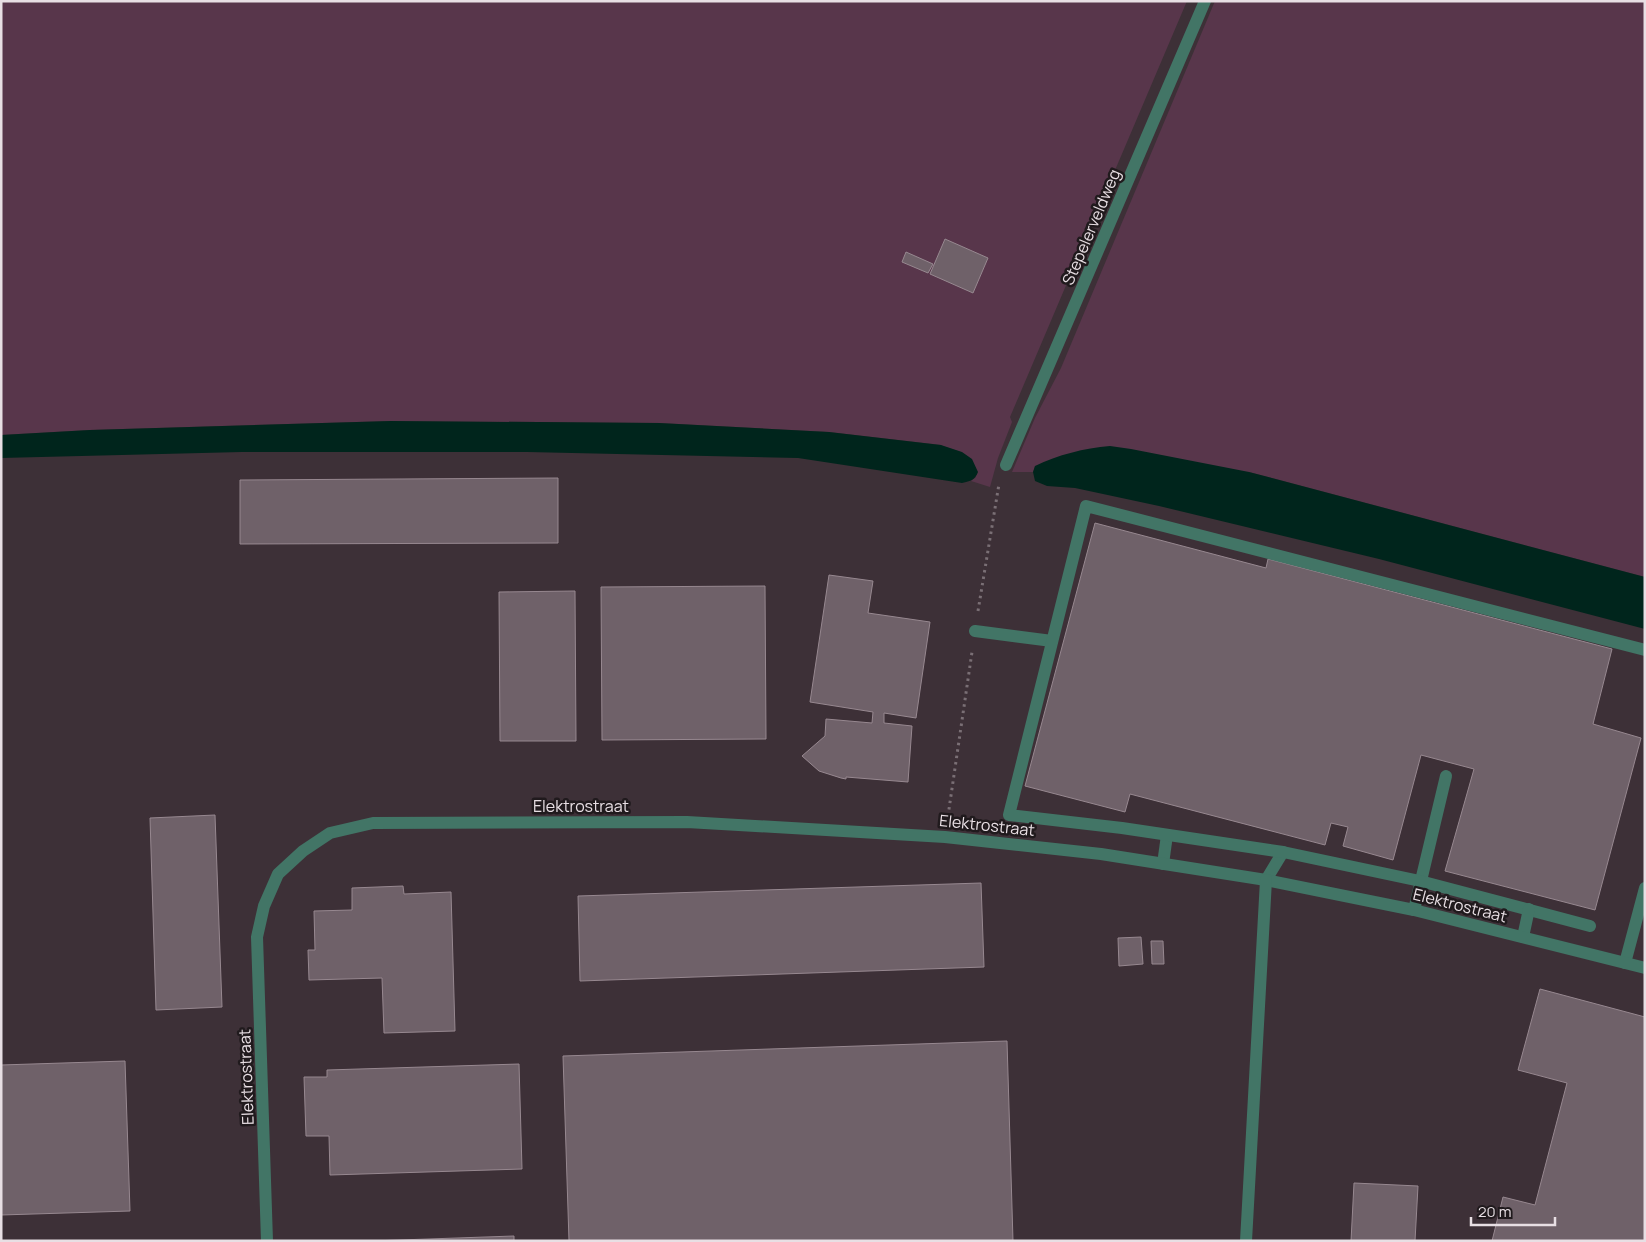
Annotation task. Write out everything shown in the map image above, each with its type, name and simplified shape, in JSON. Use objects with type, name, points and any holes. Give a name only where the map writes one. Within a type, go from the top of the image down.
[{"type":"street","name":"Stepelerveldweg","points":[[1006,465],[1205,1]]},
{"type":"street","points":[[1590,926],[1420,881],[1283,852],[1122,828],[1008,815],[1086,506],[1645,650]]},
{"type":"street","points":[[975,631],[1052,641]]},
{"type":"street","points":[[1414,910],[1446,776]]},
{"type":"street","name":"Elektrostraat","points":[[267,1241],[258,937],[264,906],[278,874],[303,851],[330,833],[373,823],[687,822],[945,837],[1101,854],[1266,880],[1414,910],[1645,968]]},
{"type":"street","points":[[1163,864],[1167,835]]},
{"type":"street","points":[[1246,1241],[1266,880],[1283,852]]},
{"type":"street","points":[[1625,963],[1645,888]]},
{"type":"street","points":[[1523,937],[1529,909]]},
{"type":"shaded area","points":[[1,1],[1187,1],[1010,417],[1012,422],[998,458],[990,487],[971,481],[976,477],[941,445],[829,432],[659,423],[391,421],[90,430],[1,435]]},
{"type":"shaded area","points":[[1215,1],[1645,1],[1645,577],[1249,472],[1035,466],[1033,472],[1012,472],[1035,418],[1061,368]]},
{"type":"shaded area","points":[[391,421],[659,423],[829,432],[941,445],[962,452],[972,459],[978,472],[972,480],[962,483],[798,458],[527,452],[242,452],[1,458],[1,435],[90,430]]},
{"type":"shaded area","points":[[1110,446],[1249,472],[1645,577],[1645,629],[1379,559],[1159,506],[1075,488],[1047,486],[1035,481],[1033,472],[1035,466],[1071,453]]},
{"type":"building","points":[[945,239],[988,258],[973,293],[930,274]]},
{"type":"building","points":[[906,252],[933,264],[928,273],[902,262]]},
{"type":"building","points":[[558,478],[558,543],[240,544],[240,480]]},
{"type":"building","points":[[1095,523],[1266,568],[1268,559],[1612,649],[1593,724],[1641,738],[1595,910],[1445,871],[1474,769],[1421,755],[1393,860],[1343,846],[1348,827],[1331,823],[1325,845],[1130,794],[1125,812],[1025,786]]},
{"type":"building","points":[[829,575],[873,581],[868,613],[930,622],[916,718],[884,713],[884,723],[912,726],[908,782],[841,778],[819,771],[802,756],[825,736],[826,719],[872,723],[873,712],[810,702]]},
{"type":"building","points":[[765,586],[766,739],[602,740],[601,587]]},
{"type":"building","points":[[575,591],[576,741],[500,741],[499,592]]},
{"type":"building","points":[[215,815],[222,1007],[156,1010],[150,818]]},
{"type":"building","points":[[981,883],[984,967],[580,981],[578,896]]},
{"type":"building","points":[[403,886],[404,894],[451,892],[455,1031],[384,1033],[382,978],[309,980],[308,950],[315,950],[314,911],[352,910],[352,888]]},
{"type":"building","points":[[1141,937],[1143,964],[1119,966],[1118,938]]},
{"type":"building","points":[[1151,941],[1163,941],[1164,964],[1152,964]]},
{"type":"building","points":[[1540,989],[1645,1017],[1645,1241],[1492,1241],[1503,1197],[1535,1205],[1567,1083],[1518,1070]]},
{"type":"building","points":[[1007,1041],[1013,1241],[569,1241],[563,1056]]},
{"type":"building","points":[[125,1061],[130,1211],[1,1215],[1,1065]]},
{"type":"building","points":[[519,1064],[522,1169],[330,1175],[329,1136],[306,1136],[304,1077],[327,1077],[327,1070]]},
{"type":"building","points":[[1354,1183],[1418,1186],[1415,1241],[1351,1241]]},
{"type":"building","points":[[514,1236],[514,1241],[371,1241]]}]
